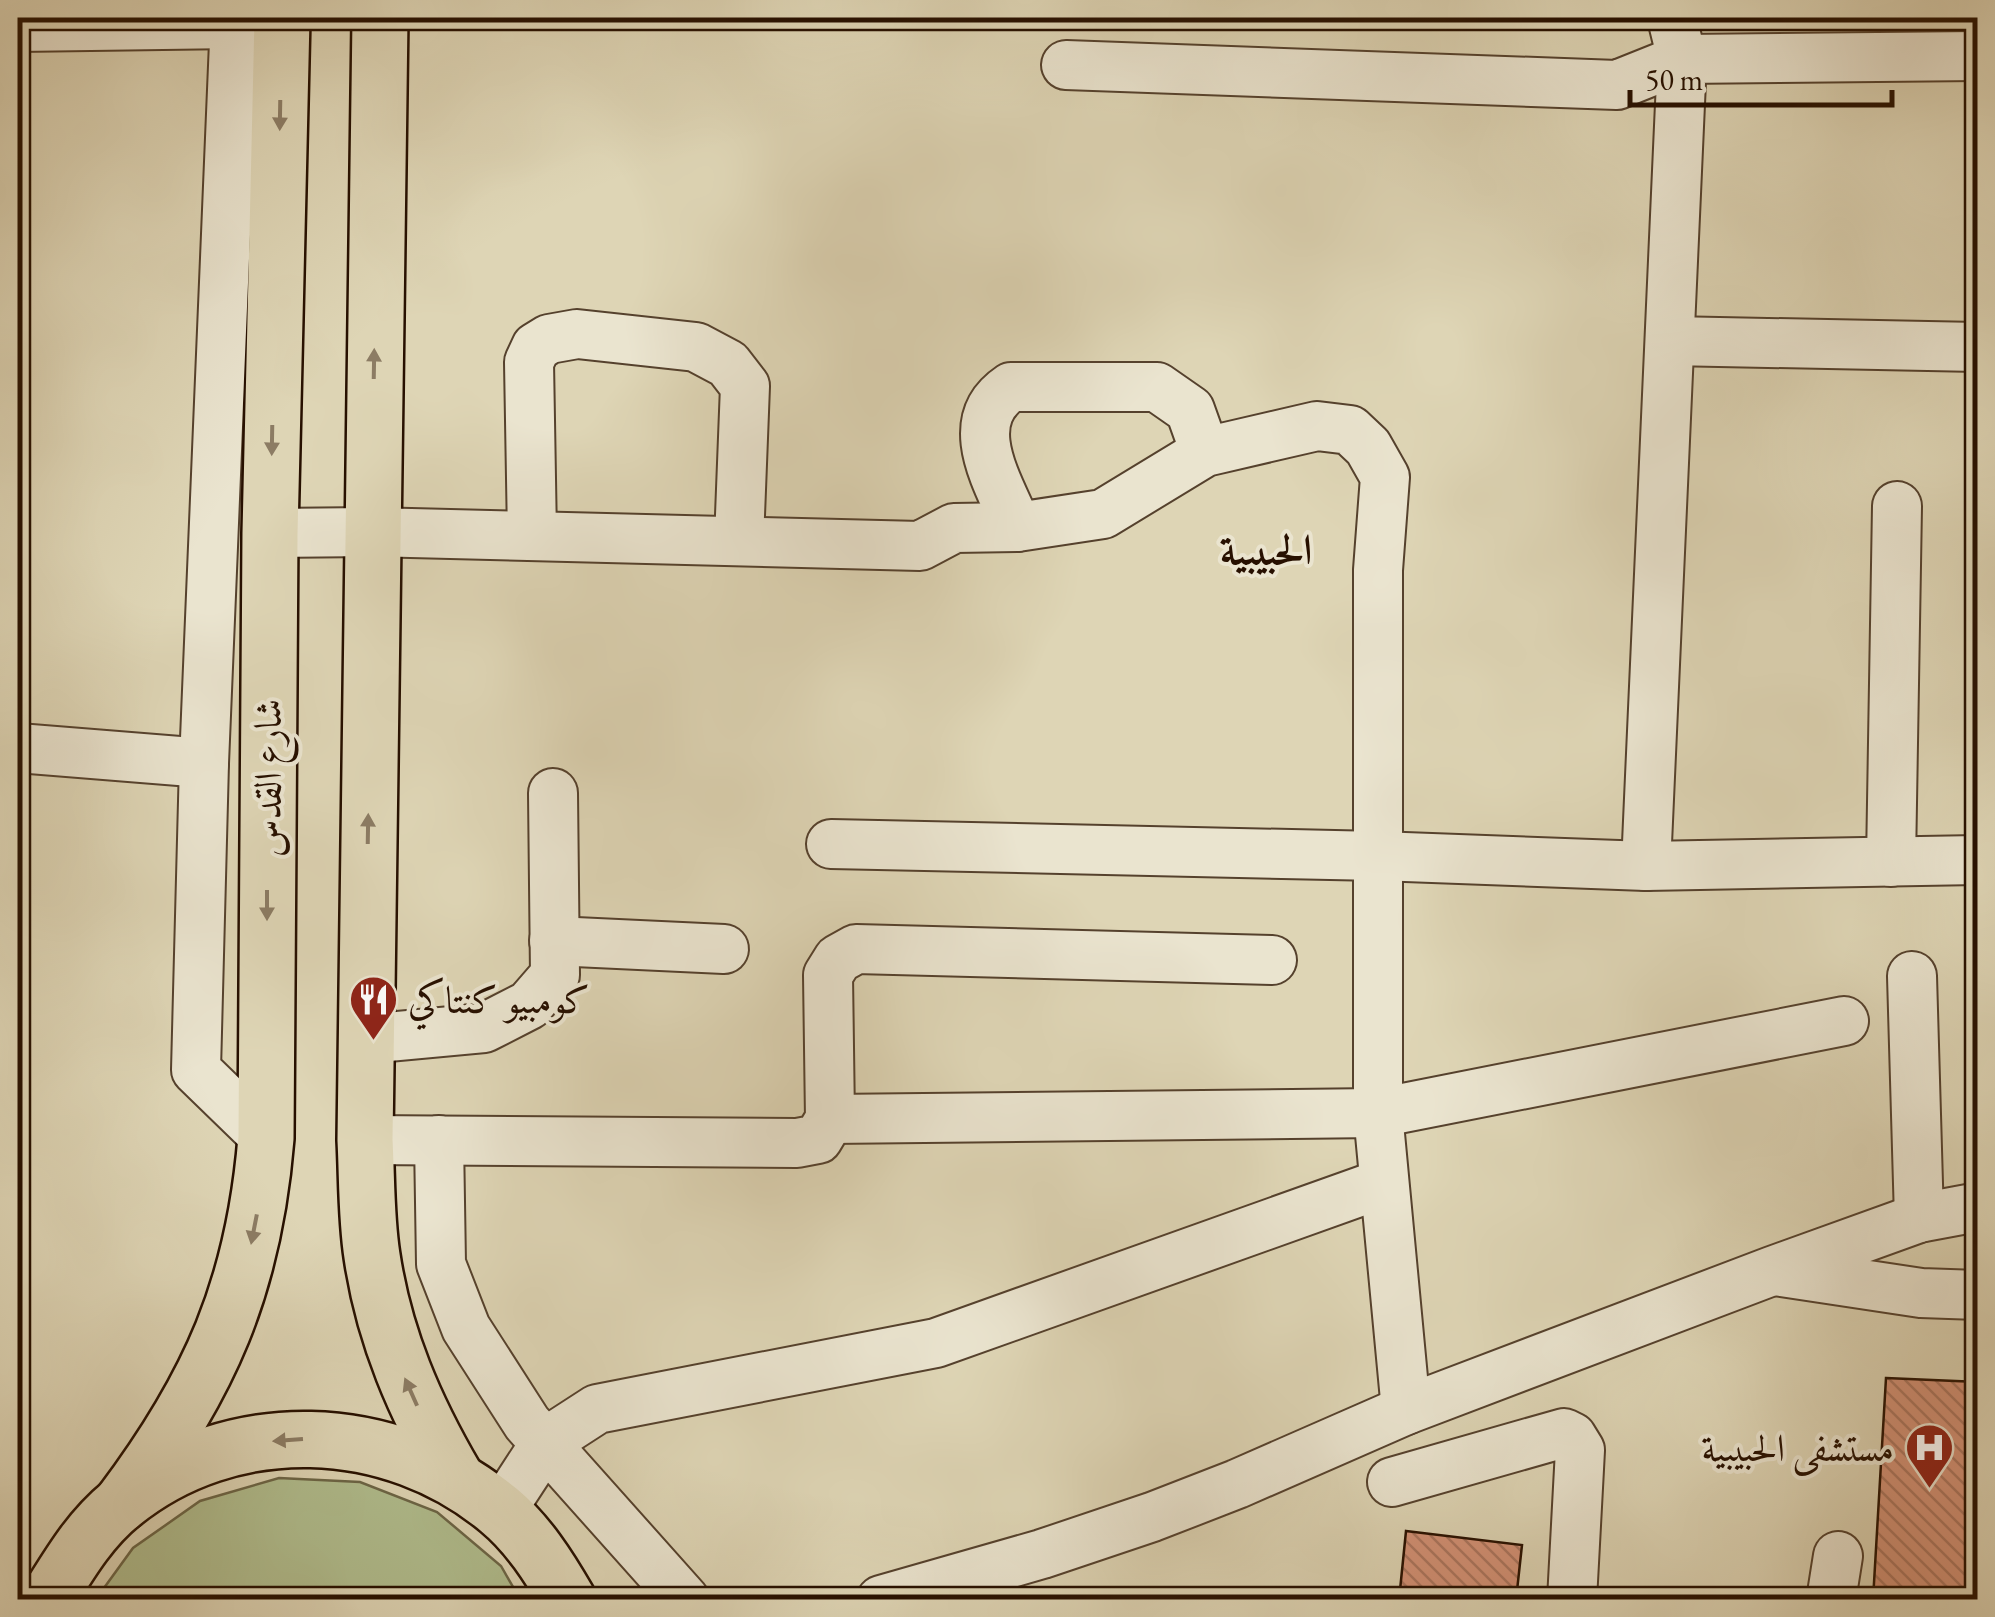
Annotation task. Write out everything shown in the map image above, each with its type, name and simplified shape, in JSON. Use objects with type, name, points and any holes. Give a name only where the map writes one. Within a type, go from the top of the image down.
[{"type":"main road","points":[[380,18],[365,1140],[371,1251],[388,1331],[417,1407],[456,1478]]},
{"type":"main road","name":"شارع القدس","points":[[122,1504],[179,1422],[224,1332],[253,1237],[266,1138],[270,533],[251,20]]},
{"type":"main road","points":[[47,1600],[80,1546],[122,1504],[182,1465],[249,1442],[320,1437],[391,1449],[456,1478],[501,1511],[538,1552],[568,1600]]},
{"type":"main road","points":[[18,1575],[80,1546]]},
{"type":"street","points":[[18,27],[251,20],[204,764],[196,1070],[266,1138]]},
{"type":"street","points":[[1066,64],[1617,85],[1677,38],[1978,56]]},
{"type":"street","points":[[1646,866],[1670,341],[1677,38]]},
{"type":"street","points":[[532,536],[529,362],[536,346],[577,334],[696,347],[728,364],[745,386],[739,542]]},
{"type":"street","points":[[1670,341],[1978,347]]},
{"type":"street","points":[[1018,527],[984,444],[994,399],[1012,387],[1157,387],[1190,410],[1206,452]]},
{"type":"street","points":[[270,533],[371,532],[920,546],[954,528],[1018,527],[1104,514],[1206,452],[1317,426],[1350,430],[1368,446],[1385,477],[1378,570],[1378,1113],[1406,1410]]},
{"type":"street","points":[[1892,862],[1897,506]]},
{"type":"street","points":[[18,748],[204,764]]},
{"type":"street","points":[[366,1038],[484,1028],[529,1005],[554,975],[553,793]]},
{"type":"street","points":[[831,844],[1646,866],[1978,860]]},
{"type":"street","points":[[554,941],[724,950]]},
{"type":"street","points":[[365,1140],[797,1143],[818,1139],[830,1118],[828,975],[838,959],[856,949],[1272,960]]},
{"type":"street","points":[[1912,976],[1919,1218]]},
{"type":"street","points":[[830,1118],[1378,1113],[1844,1021]]},
{"type":"street","points":[[439,1140],[441,1264],[466,1328],[527,1423],[685,1600]]},
{"type":"street","points":[[501,1511],[546,1442],[596,1409],[936,1343],[1384,1182]]},
{"type":"street","points":[[880,1600],[1042,1554],[1152,1517],[1406,1410],[1772,1271],[1919,1218],[1978,1208]]},
{"type":"street","points":[[1772,1271],[1921,1293],[1978,1294]]},
{"type":"street","points":[[1392,1482],[1564,1433],[1572,1436],[1580,1450],[1572,1600]]},
{"type":"green space","points":[[279,1478],[360,1482],[437,1512],[501,1566],[520,1599],[96,1599],[133,1548],[200,1501]]},
{"type":"building","name":"مستشفى الحبيبية","points":[[1886,1378],[1978,1382],[1978,1600],[1873,1600]]},
{"type":"building","points":[[1406,1531],[1522,1545],[1516,1600],[1399,1600]]},
{"type":"place","name":"كومبيو كنتاكي","points":[[373,1042]]},
{"type":"place","name":"مستشفى الحبيبية","points":[[1929,1490]]},
{"type":"district","name":"الحبيبية","points":[[1266,549]]}]
